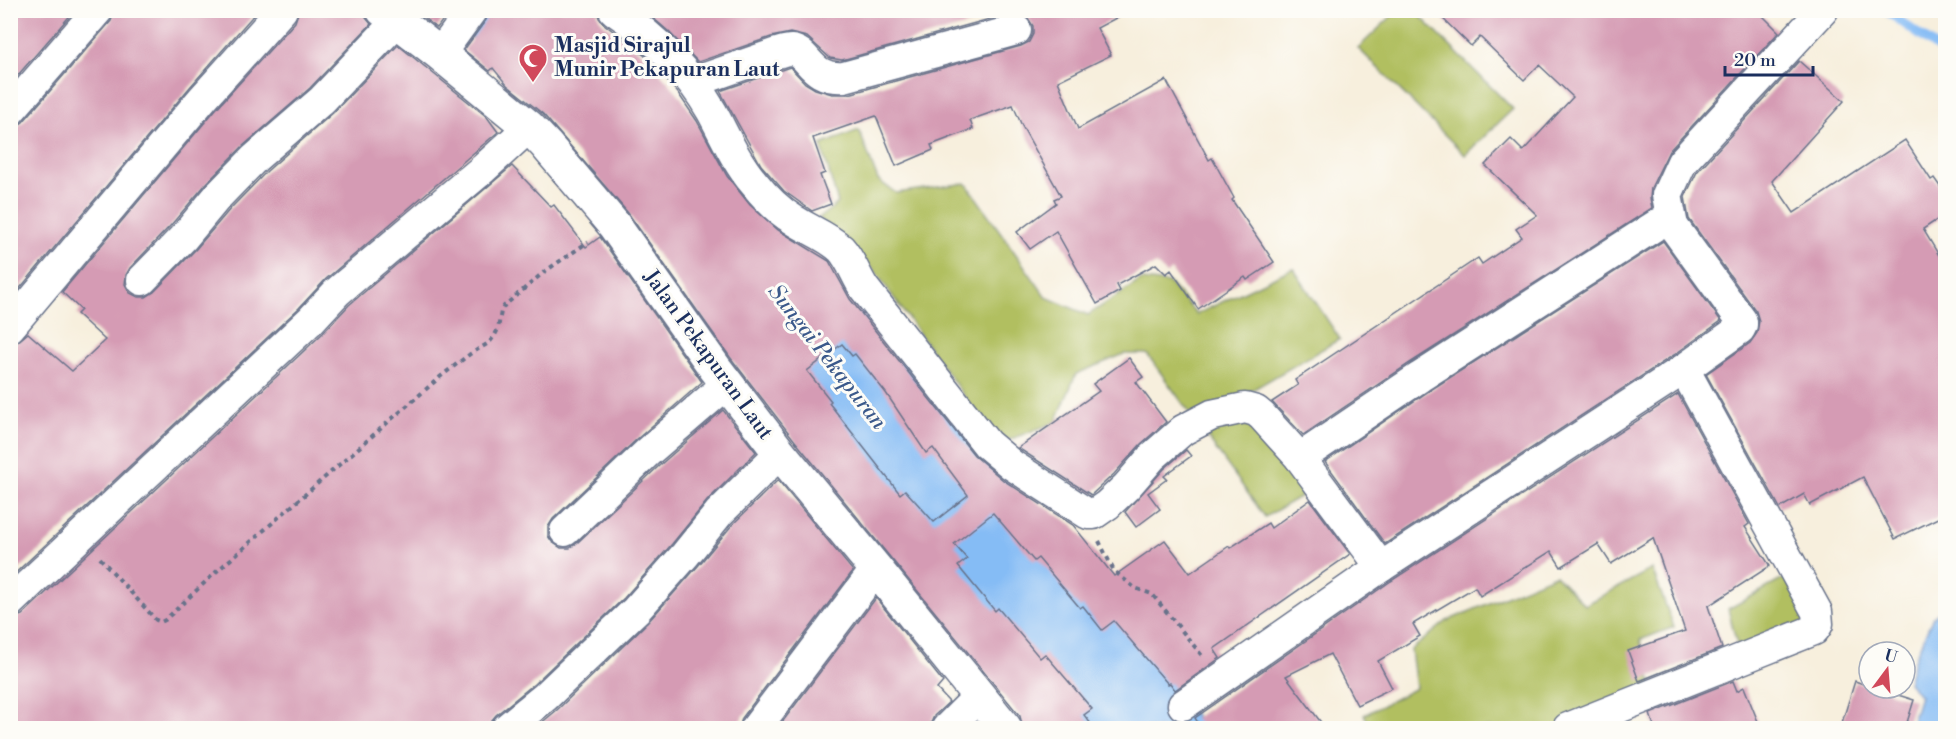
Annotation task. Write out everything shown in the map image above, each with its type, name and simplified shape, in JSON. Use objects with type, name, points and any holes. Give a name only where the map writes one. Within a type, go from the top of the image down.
[{"type":"street","points":[[10,111],[98,10]]},
{"type":"street","points":[[10,327],[204,98],[282,10]]},
{"type":"street","points":[[440,54],[472,10]]},
{"type":"street","points":[[614,10],[641,28],[694,82],[737,159],[755,185],[781,211],[841,249],[864,288],[987,444],[1012,465],[1088,514],[1094,514],[1107,505],[1152,457],[1183,430],[1220,413],[1245,408],[1256,411],[1300,458],[1381,567]]},
{"type":"street","points":[[1673,226],[1667,195],[1682,162],[1823,10]]},
{"type":"street","points":[[142,280],[255,158],[322,100],[390,16]]},
{"type":"street","name":"Jalan Pekapuran Laut","points":[[390,16],[529,127],[546,145],[614,225],[727,384],[780,453],[1005,729]]},
{"type":"street","points":[[694,82],[791,50],[800,52],[819,73],[844,77],[1016,30]]},
{"type":"street","points":[[10,602],[311,320],[337,292],[483,169],[529,127]]},
{"type":"street","points":[[1183,705],[1381,567],[1684,369],[1738,331],[1742,323],[1673,226],[1667,221],[1658,224],[1420,377],[1300,458]]},
{"type":"street","points":[[1568,729],[1814,630],[1818,624],[1817,612],[1684,369]]},
{"type":"street","points":[[565,531],[648,452],[727,384]]},
{"type":"street","points":[[507,729],[545,697],[636,610],[719,513],[780,453]]},
{"type":"street","points":[[756,729],[876,569]]},
{"type":"street","points":[[947,729],[979,696]]},
{"type":"path","points":[[81,536],[156,620],[161,622],[165,620],[216,572],[440,377],[489,343],[498,329],[504,306],[522,289],[614,225]]},
{"type":"path","points":[[1088,514],[1114,571],[1135,588],[1152,594],[1221,678]]},
{"type":"green space","points":[[1397,11],[1415,11],[1513,109],[1465,155],[1358,48]]},
{"type":"green space","points":[[859,130],[878,180],[896,193],[966,183],[1046,297],[1088,315],[1141,280],[1169,283],[1197,314],[1293,268],[1340,339],[1247,393],[1315,488],[1265,517],[1147,354],[1124,354],[1076,374],[1056,422],[998,444],[874,270],[819,218],[838,203],[821,145]]},
{"type":"green space","points":[[1652,569],[1674,627],[1640,640],[1654,691],[1558,728],[1372,728],[1364,715],[1416,688],[1411,650],[1447,621],[1555,575],[1585,605]]},
{"type":"green space","points":[[1785,578],[1815,621],[1738,649],[1728,609]]},
{"type":"water","name":"Sungai Pekapuran","points":[[435,11],[574,11],[688,123],[751,202],[832,276],[1131,624],[1197,718],[1222,728],[1033,728],[527,76]]},
{"type":"water","points":[[1945,608],[1945,728],[1910,728],[1920,696],[1917,692],[1917,653],[1933,617]]},
{"type":"building","points":[[10,10],[75,10],[10,84]]},
{"type":"building","points":[[115,10],[258,10],[10,300],[10,128],[23,122],[111,21]]},
{"type":"building","points":[[299,10],[365,10],[366,18],[371,24],[310,88],[243,146],[130,268],[125,284],[130,293],[138,297],[146,297],[154,292],[267,171],[334,112],[398,45],[487,117],[498,132],[326,279],[299,308],[10,578],[10,344],[16,343],[28,333],[72,371],[105,340],[77,314],[81,310],[62,292],[216,109],[295,22]]},
{"type":"building","points":[[414,10],[450,10],[437,28]]},
{"type":"building","points":[[489,10],[597,10],[604,24],[645,56],[678,93],[697,121],[727,176],[750,205],[778,230],[829,261],[850,299],[974,455],[1003,480],[1073,525],[1114,576],[1165,540],[1190,573],[1268,523],[1271,528],[1310,500],[1350,554],[1214,649],[1220,658],[1175,690],[1114,621],[1102,630],[1083,606],[1080,608],[1038,558],[1034,561],[993,513],[954,544],[967,559],[958,566],[995,611],[998,608],[1040,658],[1045,654],[1092,709],[1084,715],[1095,729],[1023,729],[1020,716],[795,441],[730,357],[628,213],[543,114],[507,85],[493,68],[490,71],[464,50],[486,20]],"holes":[[[842,344],[852,356],[855,354],[886,393],[926,453],[933,448],[968,495],[934,522],[905,490],[900,494],[807,371]]]},
{"type":"building","points":[[644,10],[1131,10],[1097,28],[1111,55],[1058,81],[1078,129],[1166,80],[1209,160],[1212,158],[1234,198],[1232,200],[1274,262],[1247,280],[1245,277],[1198,309],[1171,270],[1166,274],[1156,264],[1117,285],[1120,291],[1097,304],[1056,231],[1030,249],[1017,232],[1056,203],[1054,199],[1061,196],[1022,126],[1013,105],[970,120],[973,129],[931,145],[933,150],[896,166],[876,116],[813,138],[825,173],[820,175],[831,204],[812,211],[784,191],[761,165],[720,91],[790,67],[805,83],[815,89],[832,94],[849,94],[1021,46],[1029,42],[1033,34],[1033,26],[1028,18],[1021,14],[1011,13],[842,60],[830,58],[807,37],[790,33],[771,37],[698,62]]},
{"type":"building","points":[[1434,10],[1757,10],[1779,32],[1669,151],[1651,188],[1652,208],[1410,363],[1303,435],[1272,402],[1298,385],[1295,380],[1478,258],[1482,264],[1522,237],[1516,229],[1537,215],[1485,165],[1511,139],[1523,151],[1573,97],[1539,65],[1524,80],[1480,37],[1471,46]]},
{"type":"building","points":[[1799,61],[1844,101],[1772,181],[1794,213],[1905,140],[1931,180],[1934,178],[1946,195],[1946,214],[1923,229],[1946,267],[1946,514],[1895,539],[1863,477],[1810,505],[1804,494],[1780,508],[1706,374],[1750,343],[1757,333],[1759,321],[1756,311],[1689,219],[1685,197],[1697,172]]},
{"type":"building","points":[[512,166],[551,207],[554,205],[586,247],[600,237],[702,382],[636,440],[553,519],[548,527],[548,536],[552,542],[561,548],[570,548],[577,543],[723,410],[756,452],[707,501],[624,598],[534,684],[496,715],[491,721],[490,729],[10,729],[10,619],[22,615],[323,333],[349,305]]},
{"type":"building","points":[[1663,241],[1721,321],[1674,355],[1385,544],[1325,462],[1429,391]]},
{"type":"building","points":[[1129,358],[1143,377],[1136,382],[1166,422],[1091,495],[1018,448],[1099,391],[1093,384]]},
{"type":"building","points":[[1678,394],[1749,524],[1745,527],[1770,566],[1708,606],[1722,648],[1639,681],[1628,651],[1685,631],[1653,538],[1611,564],[1598,544],[1561,567],[1551,551],[1480,596],[1475,587],[1413,624],[1420,636],[1378,661],[1392,688],[1357,705],[1330,654],[1286,676],[1326,729],[1202,729],[1195,718],[1391,581]]},
{"type":"building","points":[[1186,450],[1191,456],[1164,476],[1167,479],[1148,493],[1160,509],[1136,527],[1125,512],[1164,469]]},
{"type":"building","points":[[778,480],[853,571],[742,718],[739,729],[534,729],[557,710],[648,622],[732,525]]},
{"type":"building","points":[[876,598],[943,682],[937,689],[949,702],[934,716],[930,729],[777,729]]},
{"type":"building","points":[[1733,681],[1737,691],[1744,687],[1761,729],[1655,729],[1650,714]]},
{"type":"building","points":[[1855,681],[1857,682],[1857,700],[1914,700],[1905,729],[1840,729]]},
{"type":"waterway","points":[[1885,10],[1946,54]]},
{"type":"place","name":"Masjid Sirajul Munir Pekapuran Laut","points":[[533,84]]}]
